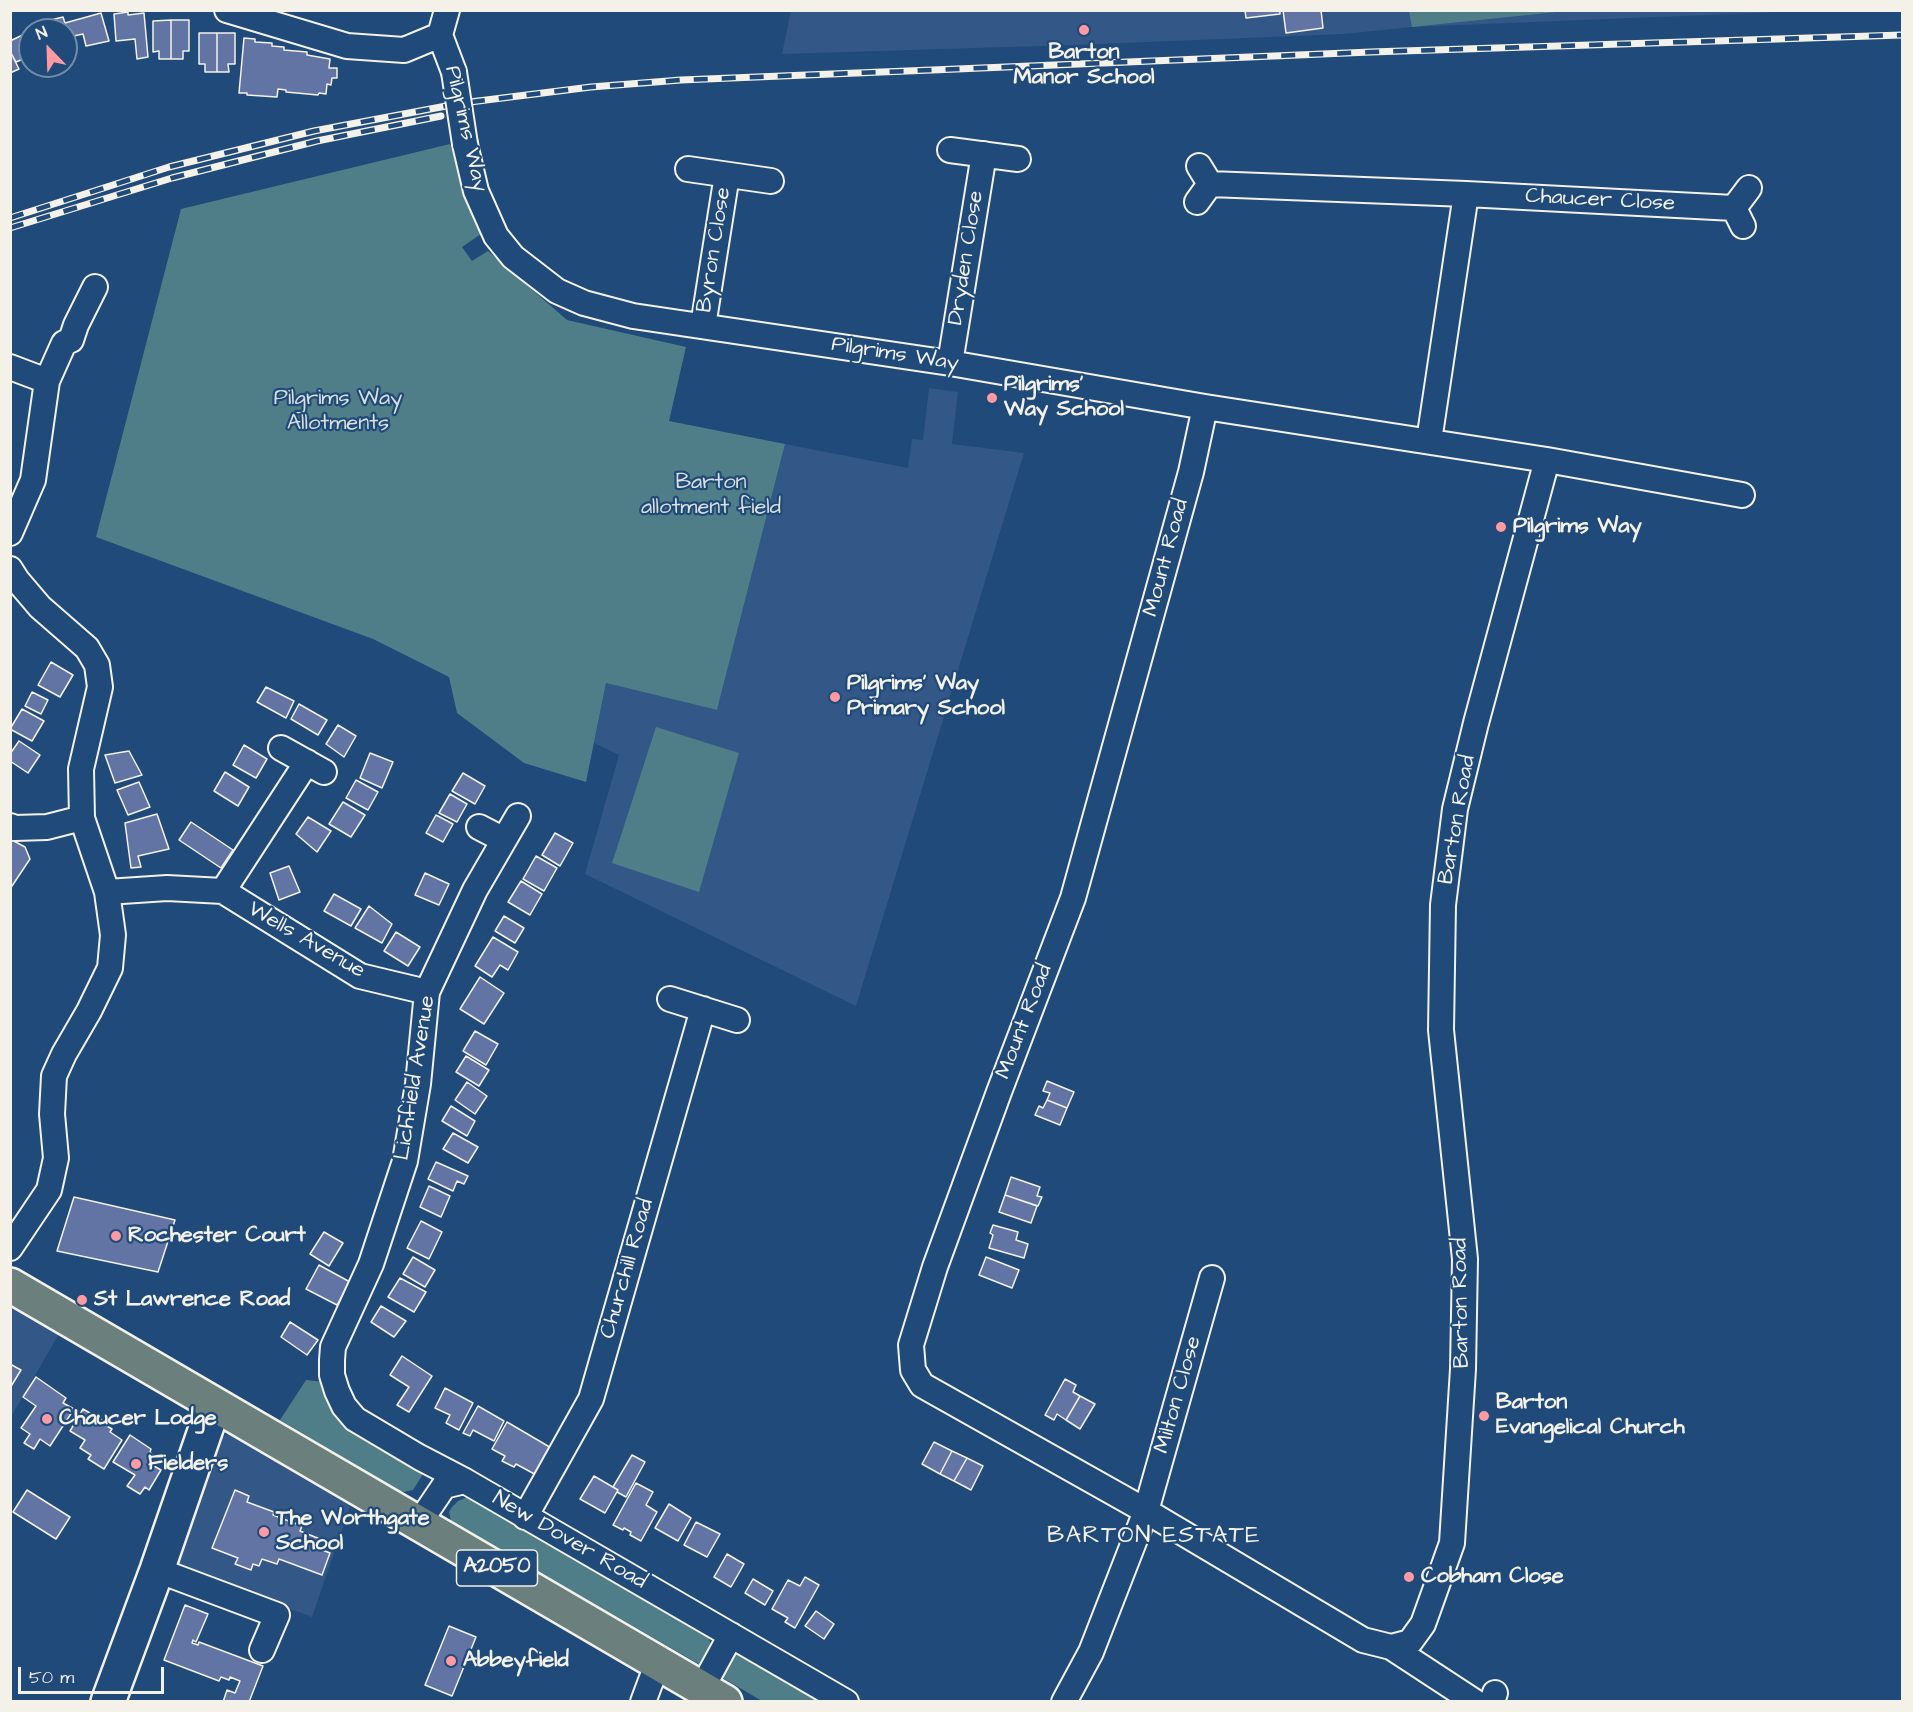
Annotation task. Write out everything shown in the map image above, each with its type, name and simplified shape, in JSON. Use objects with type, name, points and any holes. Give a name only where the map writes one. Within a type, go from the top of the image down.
[{"type":"main road","name":"A2050","points":[[10,1285],[714,1695]]},
{"type":"main road","points":[[113,1700],[214,1405]]},
{"type":"street","name":"Pilgrims Way","points":[[227,10],[346,46],[404,50],[440,35],[454,72],[465,144],[476,191],[496,236],[513,257],[557,291],[584,303],[633,316],[950,363],[1205,407],[1547,460],[1742,495]]},
{"type":"street","points":[[440,35],[447,10]]},
{"type":"street","points":[[950,150],[1018,159]]},
{"type":"street","name":"Dryden Close","points":[[950,363],[984,154]]},
{"type":"street","name":"Byron Close","points":[[688,170],[771,181]]},
{"type":"street","name":"Byron Close","points":[[703,326],[727,175]]},
{"type":"street","name":"Chaucer Close","points":[[1202,184],[1466,194],[1738,217],[1749,188]]},
{"type":"street","points":[[1429,441],[1466,194]]},
{"type":"street","points":[[10,533],[33,480],[47,381],[64,343],[71,340],[95,287]]},
{"type":"street","points":[[10,367],[47,381]]},
{"type":"street","name":"Mount Road","points":[[1146,1511],[922,1385],[913,1370],[911,1345],[943,1245],[1073,898],[1191,472],[1205,407]]},
{"type":"street","name":"Barton Road","points":[[1391,1647],[1410,1642],[1423,1624],[1452,1543],[1463,1369],[1465,1259],[1441,1030],[1443,905],[1455,809],[1547,460]]},
{"type":"street","points":[[10,569],[40,607],[87,648],[97,665],[100,687],[81,769],[82,818],[107,892],[113,935],[110,968],[54,1076],[52,1114],[56,1158],[50,1190],[10,1248]]},
{"type":"street","name":"Wells Avenue","points":[[223,891],[315,767],[281,748]]},
{"type":"street","name":"Lichfield Avenue","points":[[454,1483],[419,1457],[355,1419],[344,1406],[332,1375],[333,1347],[371,1264],[405,1161],[418,1084],[427,992],[475,890],[518,816]]},
{"type":"street","points":[[10,826],[15,828],[47,827],[82,818]]},
{"type":"street","points":[[479,827],[504,840]]},
{"type":"street","name":"Wells Avenue","points":[[107,892],[167,888],[223,891],[360,976],[427,992]]},
{"type":"street","points":[[670,999],[737,1020]]},
{"type":"street","name":"Churchill Road","points":[[525,1517],[591,1399],[703,1009]]},
{"type":"street","name":"Milton Close","points":[[1146,1511],[1212,1278]]},
{"type":"street","points":[[419,1523],[454,1483]]},
{"type":"street","name":"New Dover Road","points":[[454,1483],[525,1517],[846,1701]]},
{"type":"street","points":[[1064,1701],[1091,1652],[1146,1511],[1363,1640],[1391,1647],[1487,1699]]},
{"type":"street","points":[[157,1570],[278,1615],[262,1650]]},
{"type":"street","points":[[714,1695],[730,1635]]},
{"type":"street","points":[[643,1701],[658,1662]]},
{"type":"shaded area","name":"Barton Manor School","points":[[791,10],[1803,11],[1412,27],[1344,34],[782,54]]},
{"type":"shaded area","name":"Pilgrims' Way Primary School","points":[[929,388],[958,392],[952,444],[1024,453],[856,1006],[585,874],[619,755],[594,743],[606,683],[717,710],[785,444],[908,468],[912,439],[923,440]]},
{"type":"shaded area","points":[[11,1304],[60,1332],[11,1417]]},
{"type":"shaded area","name":"The Worthgate School","points":[[241,1430],[353,1498],[312,1617],[174,1565],[220,1437]]},
{"type":"green space","points":[[1409,10],[1566,11],[1412,27]]},
{"type":"green space","name":"Pilgrims Way Allotments","points":[[450,144],[481,234],[462,247],[472,261],[488,251],[567,320],[686,347],[669,421],[785,444],[717,710],[606,683],[586,782],[524,763],[457,713],[449,677],[373,639],[96,537],[181,209]]},
{"type":"green space","points":[[656,727],[739,753],[699,892],[612,863]]},
{"type":"green space","points":[[306,1380],[324,1382],[419,1467],[423,1474],[413,1490],[399,1491],[280,1420]]},
{"type":"green space","points":[[465,1498],[470,1498],[708,1635],[712,1648],[704,1667],[451,1521],[449,1512],[452,1507]]},
{"type":"green space","points":[[742,1652],[833,1701],[762,1701],[718,1673],[731,1656]]},
{"type":"building","points":[[1245,10],[1280,10],[1280,14],[1246,18]]},
{"type":"building","points":[[1283,10],[1321,10],[1323,28],[1286,33]]},
{"type":"building","points":[[128,12],[128,15],[144,13],[148,57],[137,59],[135,39],[116,41],[114,14]]},
{"type":"building","points":[[101,13],[109,41],[86,46],[83,34],[78,35],[78,19]]},
{"type":"building","points":[[171,20],[171,59],[159,59],[159,51],[153,52],[153,21]]},
{"type":"building","points":[[171,20],[189,20],[189,51],[183,51],[183,59],[171,59]]},
{"type":"building","points":[[199,33],[217,33],[217,72],[205,72],[205,64],[199,64]]},
{"type":"building","points":[[217,33],[235,33],[235,64],[228,64],[229,72],[217,72]]},
{"type":"building","points":[[18,37],[18,61],[16,62],[10,51],[10,41]]},
{"type":"building","points":[[244,38],[255,39],[255,42],[272,43],[272,46],[284,47],[284,50],[307,52],[307,55],[330,59],[329,68],[337,68],[337,78],[332,78],[331,85],[327,84],[326,94],[286,92],[286,90],[278,89],[277,97],[239,93]]},
{"type":"building","points":[[10,51],[18,69],[10,73]]},
{"type":"building","points":[[51,662],[73,675],[60,697],[38,685]]},
{"type":"building","points":[[266,687],[294,701],[286,718],[257,702]]},
{"type":"building","points":[[32,692],[48,700],[41,714],[25,706]]},
{"type":"building","points":[[299,704],[327,720],[318,735],[291,719]]},
{"type":"building","points":[[22,709],[44,721],[32,741],[10,729]]},
{"type":"building","points":[[338,725],[356,736],[344,757],[326,744]]},
{"type":"building","points":[[19,741],[40,755],[28,773],[10,761],[10,754]]},
{"type":"building","points":[[244,745],[267,759],[256,778],[233,765]]},
{"type":"building","points":[[129,751],[142,775],[115,783],[105,755]]},
{"type":"building","points":[[370,753],[393,762],[382,788],[360,778]]},
{"type":"building","points":[[225,772],[249,787],[238,806],[214,791]]},
{"type":"building","points":[[463,773],[485,786],[475,804],[452,791]]},
{"type":"building","points":[[356,780],[378,792],[368,810],[346,798]]},
{"type":"building","points":[[139,782],[150,807],[128,815],[117,790]]},
{"type":"building","points":[[450,794],[467,804],[457,822],[439,813]]},
{"type":"building","points":[[343,802],[365,815],[351,837],[329,824]]},
{"type":"building","points":[[157,814],[169,849],[138,856],[141,867],[131,868],[125,823]]},
{"type":"building","points":[[436,815],[453,824],[443,842],[426,833]]},
{"type":"building","points":[[308,817],[331,831],[317,852],[296,834]]},
{"type":"building","points":[[191,822],[233,850],[221,868],[179,840]]},
{"type":"building","points":[[555,833],[573,843],[560,866],[542,855]]},
{"type":"building","points":[[10,839],[25,847],[30,859],[10,889]]},
{"type":"building","points":[[536,856],[557,868],[544,891],[523,879]]},
{"type":"building","points":[[289,866],[300,892],[279,900],[270,873]]},
{"type":"building","points":[[425,873],[449,884],[439,905],[415,895]]},
{"type":"building","points":[[521,881],[542,894],[530,915],[508,902]]},
{"type":"building","points":[[334,894],[361,909],[351,926],[324,911]]},
{"type":"building","points":[[369,906],[392,924],[382,943],[355,928]]},
{"type":"building","points":[[504,916],[524,928],[515,943],[495,931]]},
{"type":"building","points":[[396,932],[420,947],[408,966],[384,951]]},
{"type":"building","points":[[493,937],[518,952],[508,970],[500,965],[492,977],[475,966]]},
{"type":"building","points":[[480,977],[504,993],[484,1024],[460,1009]]},
{"type":"building","points":[[475,1031],[498,1044],[486,1065],[463,1051]]},
{"type":"building","points":[[466,1056],[489,1070],[479,1086],[456,1072]]},
{"type":"building","points":[[1047,1081],[1074,1092],[1067,1108],[1047,1100],[1050,1093],[1043,1091]]},
{"type":"building","points":[[467,1082],[487,1096],[475,1114],[455,1100]]},
{"type":"building","points":[[1047,1100],[1067,1108],[1060,1125],[1035,1115],[1039,1106],[1043,1108]]},
{"type":"building","points":[[451,1106],[475,1121],[467,1136],[442,1121]]},
{"type":"building","points":[[453,1133],[478,1147],[468,1163],[443,1149]]},
{"type":"building","points":[[436,1162],[468,1176],[464,1184],[457,1181],[453,1191],[428,1179]]},
{"type":"building","points":[[1011,1177],[1040,1187],[1037,1196],[1042,1197],[1038,1206],[1005,1195]]},
{"type":"building","points":[[429,1186],[450,1196],[441,1217],[420,1207]]},
{"type":"building","points":[[1005,1195],[1037,1206],[1031,1223],[999,1212]]},
{"type":"building","name":"Rochester Court","points":[[74,1197],[175,1220],[158,1272],[57,1251]]},
{"type":"building","points":[[421,1221],[442,1232],[429,1259],[407,1248]]},
{"type":"building","points":[[993,1225],[1018,1232],[1016,1240],[1028,1244],[1024,1258],[989,1248]]},
{"type":"building","points":[[324,1232],[343,1243],[329,1266],[310,1254]]},
{"type":"building","points":[[413,1257],[435,1270],[425,1287],[403,1274]]},
{"type":"building","points":[[986,1257],[1019,1270],[1012,1288],[979,1275]]},
{"type":"building","points":[[319,1265],[350,1282],[337,1305],[306,1289]]},
{"type":"building","points":[[400,1278],[426,1292],[414,1312],[388,1297]]},
{"type":"building","points":[[381,1306],[406,1321],[394,1337],[371,1322]]},
{"type":"building","points":[[290,1322],[318,1340],[307,1355],[281,1337]]},
{"type":"building","points":[[402,1356],[432,1376],[409,1412],[397,1405],[409,1387],[390,1375]]},
{"type":"building","points":[[10,1364],[21,1370],[10,1388]]},
{"type":"building","name":"Chaucer Lodge","points":[[36,1377],[66,1398],[63,1403],[74,1409],[50,1446],[40,1439],[34,1449],[24,1443],[30,1434],[21,1428],[36,1406],[23,1397]]},
{"type":"building","points":[[1065,1379],[1076,1385],[1073,1392],[1080,1396],[1066,1420],[1057,1414],[1054,1420],[1045,1415]]},
{"type":"building","points":[[445,1388],[473,1403],[459,1430],[446,1423],[450,1415],[435,1408]]},
{"type":"building","points":[[1080,1396],[1095,1404],[1080,1429],[1066,1420]]},
{"type":"building","points":[[478,1406],[504,1421],[494,1441],[473,1430],[470,1436],[463,1433]]},
{"type":"building","points":[[83,1409],[102,1420],[100,1422],[112,1429],[110,1432],[122,1440],[104,1469],[88,1459],[91,1455],[80,1448],[85,1440],[70,1431]]},
{"type":"building","points":[[507,1422],[553,1449],[538,1476],[516,1464],[514,1467],[502,1461],[505,1456],[492,1449]]},
{"type":"building","name":"Fielders","points":[[130,1435],[151,1449],[150,1452],[158,1461],[154,1466],[161,1470],[149,1490],[145,1487],[140,1494],[127,1486],[135,1475],[113,1462]]},
{"type":"building","points":[[934,1442],[952,1451],[940,1474],[922,1464]]},
{"type":"building","points":[[952,1451],[967,1458],[954,1481],[940,1474]]},
{"type":"building","points":[[632,1455],[645,1462],[626,1497],[613,1487]]},
{"type":"building","points":[[967,1458],[983,1466],[971,1490],[954,1481]]},
{"type":"building","points":[[594,1476],[618,1490],[605,1513],[580,1499]]},
{"type":"building","points":[[636,1483],[653,1492],[646,1505],[657,1512],[641,1541],[630,1535],[631,1532],[624,1528],[623,1530],[613,1525]]},
{"type":"building","points":[[27,1490],[70,1517],[56,1539],[13,1512]]},
{"type":"building","points":[[235,1490],[249,1496],[247,1502],[302,1526],[300,1531],[320,1539],[317,1548],[330,1553],[322,1575],[279,1559],[277,1564],[262,1559],[259,1566],[253,1564],[251,1570],[235,1564],[238,1558],[212,1548]]},
{"type":"building","points":[[669,1504],[691,1518],[678,1541],[655,1528]]},
{"type":"building","points":[[696,1522],[720,1534],[707,1557],[684,1545]]},
{"type":"building","points":[[727,1554],[744,1564],[731,1587],[714,1577]]},
{"type":"building","points":[[805,1577],[819,1585],[795,1628],[785,1622],[788,1618],[772,1609],[788,1580],[800,1586]]},
{"type":"building","points":[[753,1579],[773,1591],[765,1605],[745,1593]]},
{"type":"building","points":[[185,1605],[208,1614],[196,1642],[193,1640],[192,1643],[198,1645],[199,1642],[263,1666],[249,1702],[223,1702],[227,1690],[235,1693],[240,1681],[230,1677],[229,1680],[221,1677],[219,1681],[164,1660]]},
{"type":"building","points":[[816,1611],[834,1624],[824,1639],[805,1626]]},
{"type":"building","name":"Abbeyfield","points":[[449,1626],[476,1637],[452,1696],[425,1685]]},
{"type":"railway","points":[[10,218],[169,167],[314,131],[462,103],[591,87],[681,80],[1371,52],[1902,35]]},
{"type":"railway","points":[[10,228],[172,178],[317,141],[441,116]]},
{"type":"place","name":"Barton Manor School","points":[[1084,30]]},
{"type":"place","name":"Pilgrims' Way School","points":[[992,398]]},
{"type":"place","name":"Pilgrims Way","points":[[1501,527]]},
{"type":"place","name":"Pilgrims' Way Primary School","points":[[835,697]]},
{"type":"place","name":"Rochester Court","points":[[116,1236]]},
{"type":"place","name":"St Lawrence Road","points":[[82,1300]]},
{"type":"place","name":"Barton Evangelical Church","points":[[1484,1416]]},
{"type":"place","name":"Chaucer Lodge","points":[[47,1419]]},
{"type":"place","name":"Fielders","points":[[136,1464]]},
{"type":"place","name":"The Worthgate School","points":[[264,1532]]},
{"type":"place","name":"Cobham Close","points":[[1409,1577]]},
{"type":"place","name":"Abbeyfield","points":[[451,1661]]},
{"type":"district","name":"BARTON ESTATE","points":[[1154,1537]]},
{"type":"park label","name":"Barton allotment field","points":[[711,496]]}]
